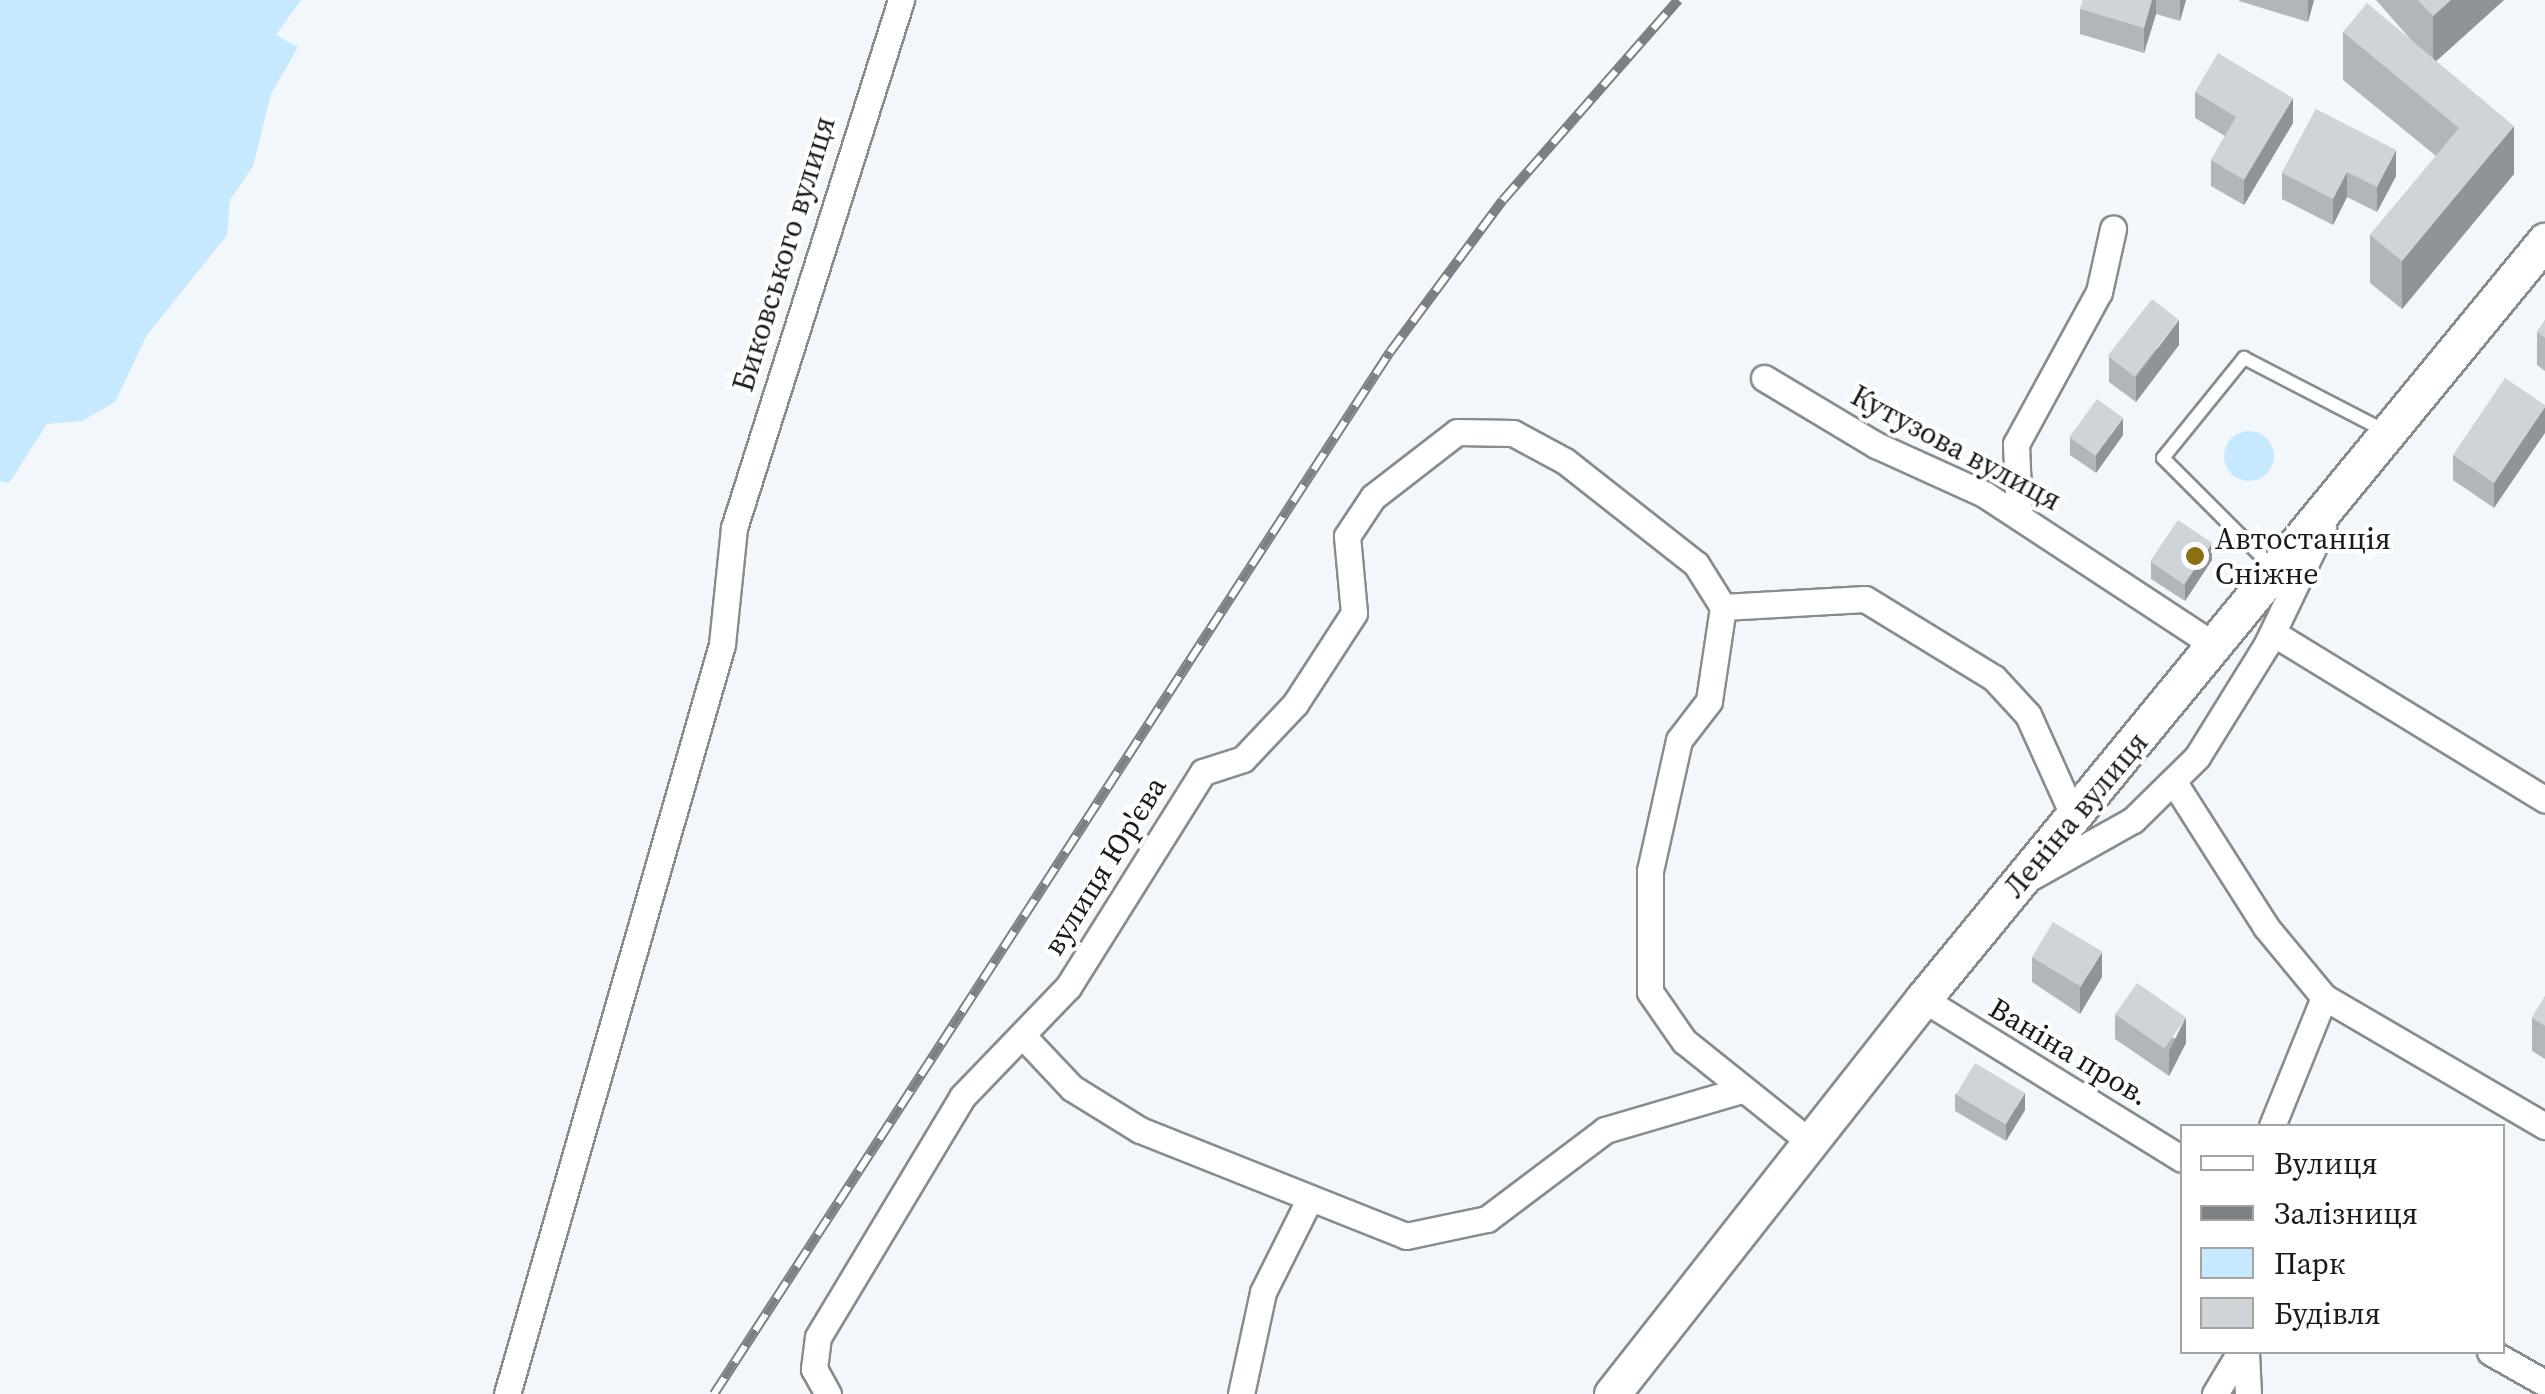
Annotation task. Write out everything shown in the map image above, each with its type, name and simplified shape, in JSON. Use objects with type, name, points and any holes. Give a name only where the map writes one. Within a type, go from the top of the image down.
[{"type":"main road","name":"Леніна вулиця","points":[[1612,1394],[1922,999],[2545,241]]},
{"type":"street","name":"Биковського вулиця","points":[[508,1394],[722,644],[734,528],[900,0]]},
{"type":"street","points":[[2019,516],[2016,444],[2099,292],[2113,228]]},
{"type":"street","name":"Кутузова вулиця","points":[[1764,378],[2019,516],[2215,646]]},
{"type":"street","name":"вулиця Юр'єва","points":[[828,1394],[814,1369],[818,1338],[862,1251],[962,1097],[1022,1035],[1110,928],[1203,772],[1243,758],[1326,660],[1354,614],[1347,536],[1373,498],[1457,432],[1513,434],[1564,462],[1696,564],[1723,607]]},
{"type":"street","points":[[2018,884],[2132,820],[2174,784],[2273,632],[2338,493]]},
{"type":"street","points":[[1809,1141],[1742,1090],[1665,1023],[1646,962],[1663,805],[1679,740],[1709,701],[1723,607],[1865,599],[1994,678],[2028,715],[2074,817]]},
{"type":"street","points":[[2273,632],[2545,800]]},
{"type":"street","points":[[2174,784],[2266,928],[2324,998],[2545,1126]]},
{"type":"street","points":[[2273,1124],[2324,998]]},
{"type":"street","name":"Ваніна пров.","points":[[1922,999],[2180,1159]]},
{"type":"street","points":[[1022,1035],[1107,1111],[1308,1202],[1406,1236],[1462,1229],[1530,1192],[1605,1130],[1742,1090]]},
{"type":"street","points":[[1241,1394],[1263,1292],[1308,1202]]},
{"type":"street","points":[[2215,1394],[2242,1354]]},
{"type":"street","points":[[2243,1354],[2248,1394]]},
{"type":"street","points":[[2494,1354],[2545,1383]]},
{"type":"lane","points":[[2274,570],[2163,458],[2244,358],[2387,432]]},
{"type":"green space","points":[[0,0],[301,0],[276,35],[298,47],[271,94],[253,166],[230,200],[227,235],[147,335],[115,402],[82,421],[47,424],[9,483],[0,481]]},
{"type":"green space","points":[[2239,432],[2259,432],[2273,446],[2273,466],[2259,480],[2239,480],[2225,466],[2225,446]]},
{"type":"building","points":[[2083,0],[2152,0],[2144,28],[2080,9]]},
{"type":"building","points":[[2418,0],[2451,0],[2433,16]]},
{"type":"building","points":[[2367,3],[2514,126],[2402,261],[2370,235],[2459,128],[2343,32]]},
{"type":"building","points":[[2218,53],[2293,98],[2244,180],[2211,160],[2236,117],[2195,92]]},
{"type":"building","points":[[2316,109],[2396,150],[2377,187],[2347,172],[2333,199],[2282,173]]},
{"type":"building","points":[[2152,299],[2179,320],[2134,377],[2108,356]]},
{"type":"building","points":[[2545,320],[2545,338],[2537,332]]},
{"type":"building","points":[[2505,378],[2545,407],[2494,483],[2453,455]]},
{"type":"building","points":[[2097,399],[2123,418],[2095,456],[2069,437]]},
{"type":"building","points":[[2178,520],[2212,543],[2184,584],[2150,561]]},
{"type":"building","points":[[2053,922],[2102,951],[2081,987],[2032,957]]},
{"type":"building","points":[[2137,983],[2186,1017],[2164,1049],[2115,1014]]},
{"type":"building","points":[[2545,996],[2545,1026],[2532,1018]]},
{"type":"building","points":[[1975,1063],[2025,1093],[2006,1125],[1956,1095]]},
{"type":"railway","points":[[714,1394],[1390,352],[1503,200],[1678,0]]},
{"type":"place","name":"Автостанція Сніжне","points":[[2195,556]]}]
